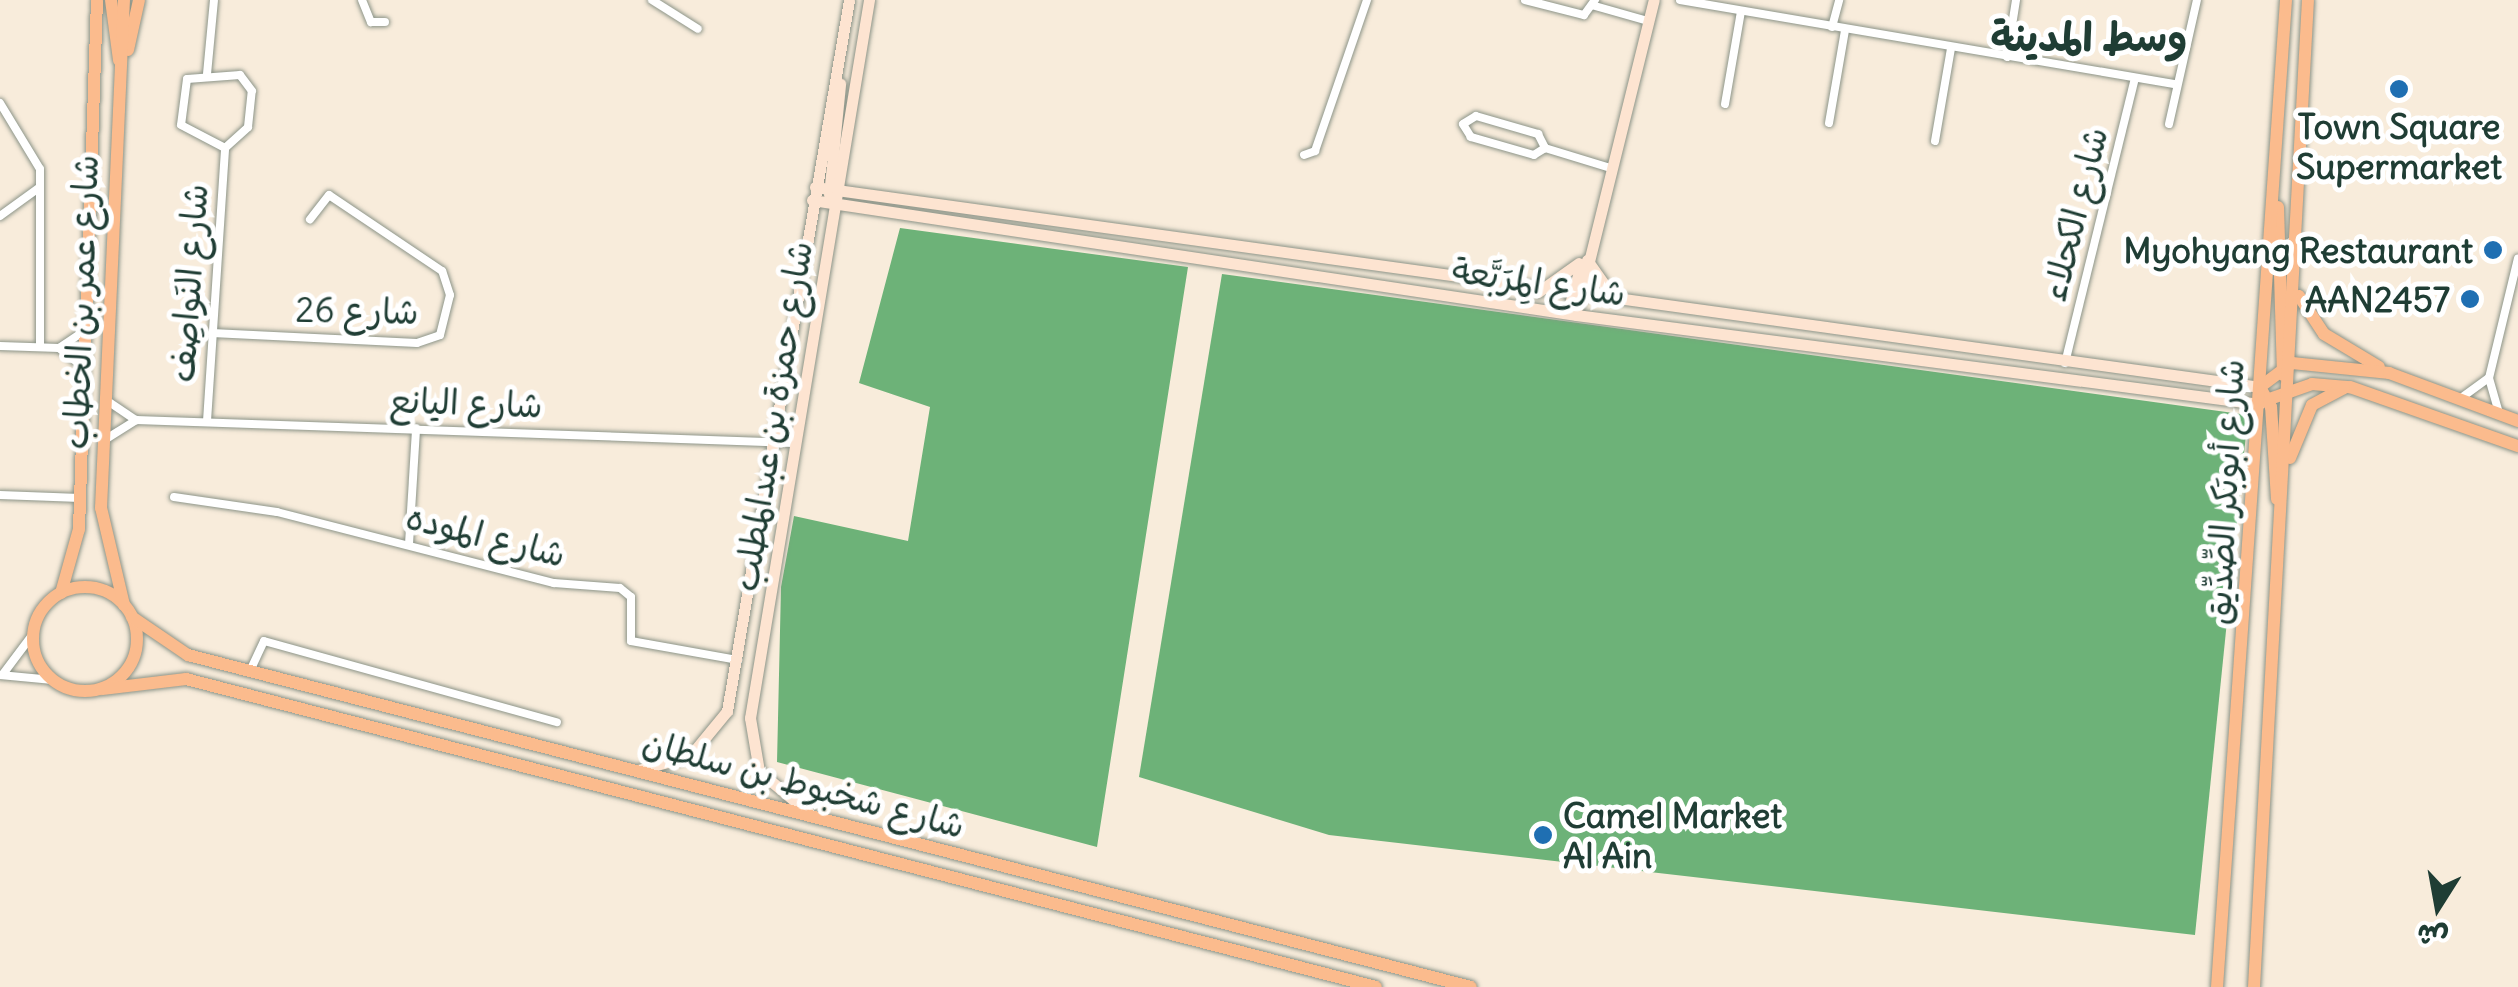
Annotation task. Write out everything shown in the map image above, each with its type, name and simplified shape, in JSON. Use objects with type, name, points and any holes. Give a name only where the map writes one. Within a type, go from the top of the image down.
[{"type":"main road","name":"شارع عمر بن الخطاب","points":[[62,593],[80,498],[96,0]]},
{"type":"main road","points":[[111,0],[122,67]]},
{"type":"main road","name":"شارع عمر بن الخطاب","points":[[124,0],[103,527],[128,610]]},
{"type":"main road","points":[[122,67],[139,0]]},
{"type":"main road","name":"شارع أبوبَكر الصِّدِّيق","points":[[2217,987],[2262,396],[2286,0]]},
{"type":"main road","name":"شارع أبوبَكر الصِّدِّيق","points":[[2254,987],[2279,505],[2290,388],[2285,366],[2296,287],[2308,0]]},
{"type":"main road","points":[[2274,200],[2285,366],[2262,396],[2279,505]]},
{"type":"main road","points":[[2296,287],[2314,326],[2389,374],[2518,421]]},
{"type":"main road","points":[[2285,366],[2389,374]]},
{"type":"main road","points":[[2262,396],[2290,388],[2350,387],[2518,446]]},
{"type":"main road","points":[[2281,484],[2312,404],[2350,387]]},
{"type":"main road","points":[[94,588],[128,610],[130,667],[102,689],[53,680],[33,634],[62,593],[94,588]]},
{"type":"main road","name":"شارع شخبوط بن سلطان","points":[[128,610],[168,646],[250,671],[1471,987]]},
{"type":"main road","name":"شارع شخبوط بن سلطان","points":[[102,689],[186,679],[1376,987]]},
{"type":"street","points":[[207,74],[214,0]]},
{"type":"street","points":[[362,0],[370,22],[385,22]]},
{"type":"street","points":[[652,0],[698,28]]},
{"type":"street","points":[[823,192],[849,0]]},
{"type":"street","name":"شارع حمزة بن عبدالمطلب","points":[[637,770],[677,764],[705,745],[728,711],[823,192],[869,0]]},
{"type":"street","points":[[1304,155],[1315,151],[1367,0]]},
{"type":"street","points":[[1525,0],[1584,14],[1595,3],[1648,21]]},
{"type":"street","points":[[1572,315],[1654,0]]},
{"type":"street","points":[[1680,0],[2174,84]]},
{"type":"street","points":[[1832,28],[1839,0]]},
{"type":"street","points":[[2006,57],[2016,0]]},
{"type":"street","points":[[2169,124],[2174,84],[2197,0]]},
{"type":"street","points":[[1726,104],[1741,12]]},
{"type":"street","points":[[1829,123],[1845,30]]},
{"type":"street","points":[[1936,141],[1952,48]]},
{"type":"street","name":"شارع النَواصِف","points":[[206,421],[225,148],[248,127],[252,91],[240,75],[207,74],[183,84],[180,118],[225,148]]},
{"type":"street","name":"شارع الكحلاء","points":[[2065,363],[2135,78]]},
{"type":"street","points":[[0,102],[38,159],[40,347]]},
{"type":"street","points":[[1545,148],[1540,135],[1507,125],[1476,116],[1463,124],[1486,142],[1534,155],[1545,148],[1608,167]]},
{"type":"street","points":[[0,216],[40,187]]},
{"type":"street","name":"شارع حمزة بن عبدالمطلب","points":[[812,816],[770,785],[749,736],[835,205],[823,192]]},
{"type":"street","name":"شارع المِرَبَّعة","points":[[823,192],[835,205],[1572,315],[2262,396]]},
{"type":"street","name":"شارع المِرَبَّعة","points":[[823,192],[2065,363],[2262,396]]},
{"type":"street","name":"شارع 26","points":[[212,333],[417,343],[440,334],[450,296],[442,271],[329,195],[310,219]]},
{"type":"street","points":[[1538,292],[1585,256]]},
{"type":"street","points":[[1585,256],[1620,304]]},
{"type":"street","points":[[2499,413],[2489,378],[2518,258]]},
{"type":"street","points":[[59,348],[85,330]]},
{"type":"street","points":[[0,346],[59,348],[84,368]]},
{"type":"street","points":[[2459,398],[2489,378]]},
{"type":"street","points":[[104,442],[136,420],[106,400]]},
{"type":"street","name":"شارع اليانع","points":[[136,420],[794,443]]},
{"type":"street","points":[[409,544],[416,428]]},
{"type":"street","points":[[0,494],[80,498]]},
{"type":"street","name":"شارع الموده","points":[[174,497],[409,544],[554,584],[625,590],[631,641],[738,660]]},
{"type":"street","points":[[1,674],[33,634]]},
{"type":"street","points":[[250,671],[264,642],[557,722]]},
{"type":"street","points":[[1,674],[53,680]]},
{"type":"green space","points":[[900,228],[1188,267],[1097,847],[777,762],[781,587],[794,516],[908,541],[930,407],[859,383]]},
{"type":"green space","points":[[1222,274],[2248,415],[2195,935],[1329,835],[1139,777]]},
{"type":"place","name":"Town Square Supermarket","points":[[2399,89]]},
{"type":"place","name":"Myohyang Restaurant","points":[[2493,250]]},
{"type":"place","name":"AAN2457","points":[[2470,299]]},
{"type":"place","name":"Camel Market Al Ain","points":[[1543,835]]},
{"type":"district","name":"وسط المدينة","points":[[2089,37]]}]
